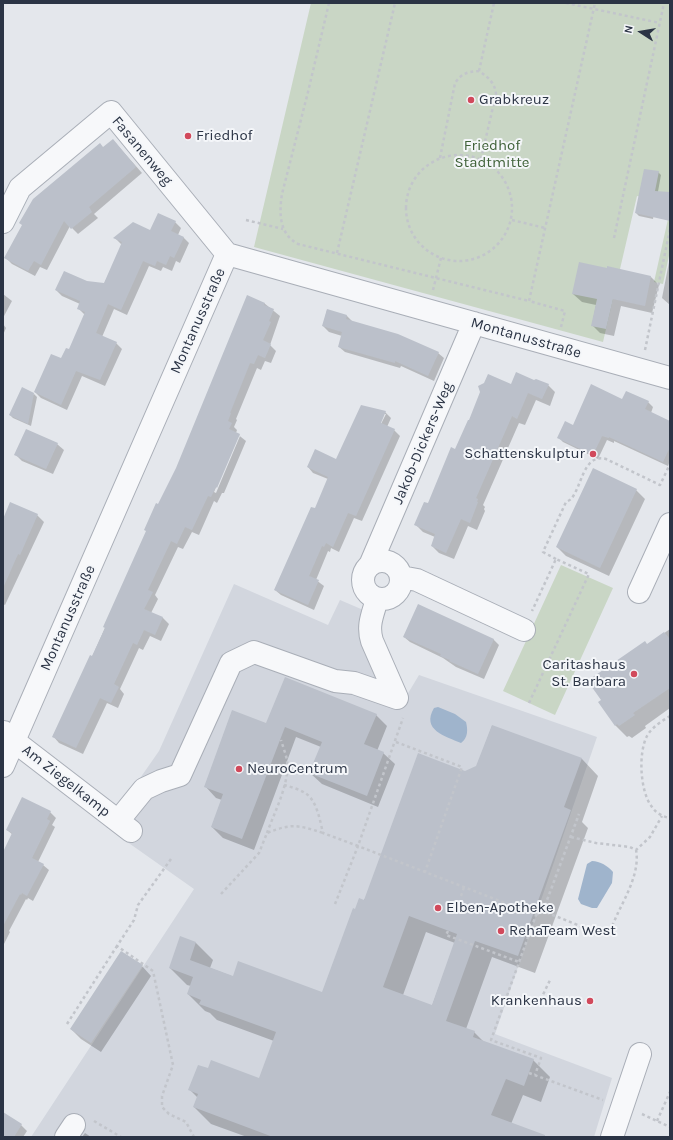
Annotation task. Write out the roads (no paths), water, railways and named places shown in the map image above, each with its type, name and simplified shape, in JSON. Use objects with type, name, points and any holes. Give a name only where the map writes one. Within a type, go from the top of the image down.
[{"type":"street","name":"Fasanenweg","points":[[3,222],[20,188],[111,112],[227,254]]},
{"type":"street","name":"Montanusstraße","points":[[3,766],[8,736],[227,254],[670,378]]},
{"type":"street","name":"Jakob-Dickers-Weg","points":[[377,599],[369,595],[366,591],[362,581],[365,570],[372,563],[474,324]]},
{"type":"street","points":[[639,592],[670,524]]},
{"type":"street","points":[[372,563],[376,561],[388,561],[397,567],[401,577],[400,586],[396,594],[388,598],[377,599]]},
{"type":"street","points":[[401,577],[417,580],[524,630]]},
{"type":"street","name":"Am Ziegelkamp","points":[[8,736],[124,826],[144,789],[161,780],[180,775],[231,663],[254,652],[335,681],[354,682],[398,698],[372,641],[370,633],[370,623],[377,599]]},
{"type":"street","points":[[612,1137],[640,1054]]},
{"type":"water","points":[[438,707],[455,714],[466,722],[467,734],[461,743],[442,735],[433,727],[430,722],[431,716],[434,708]]},
{"type":"water","points":[[592,861],[604,864],[613,872],[612,883],[597,908],[592,908],[581,904],[578,899],[587,864]]},
{"type":"place","name":"Grabkreuz","points":[[471,100]]},
{"type":"place","name":"Friedhof","points":[[188,136]]},
{"type":"place","name":"Schattenskulptur","points":[[593,454]]},
{"type":"place","name":"Caritashaus St. Barbara","points":[[634,674]]},
{"type":"place","name":"NeuroCentrum","points":[[239,769]]},
{"type":"place","name":"Elben-Apotheke","points":[[438,908]]},
{"type":"place","name":"RehaTeam West","points":[[501,931]]},
{"type":"place","name":"Krankenhaus","points":[[590,1001]]},
{"type":"park label","name":"Friedhof Stadtmitte","points":[[492,154]]}]
